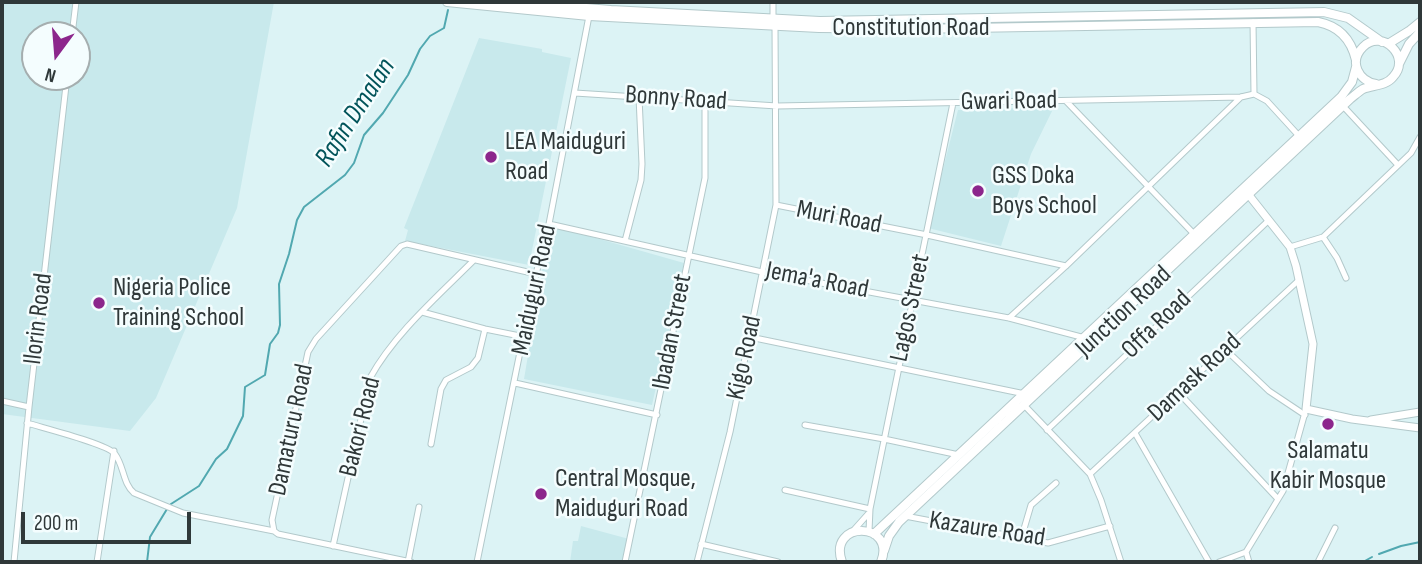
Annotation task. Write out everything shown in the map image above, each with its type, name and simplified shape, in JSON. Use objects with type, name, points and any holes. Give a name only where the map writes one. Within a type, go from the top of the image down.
[{"type":"main road","name":"Constitution Road","points":[[447,2],[589,16],[774,23],[1309,21],[1334,27],[1346,37],[1356,64]]},
{"type":"main road","name":"Constitution Road","points":[[512,2],[774,23]]},
{"type":"main road","name":"Constitution Road","points":[[1113,21],[1324,12],[1348,18],[1385,43]]},
{"type":"main road","points":[[1420,22],[1409,32],[1385,43],[1368,43],[1358,53],[1356,64],[1363,79],[1383,84],[1395,77],[1409,44],[1420,32]]},
{"type":"main road","points":[[1385,43],[1396,52],[1399,64]]},
{"type":"main road","name":"Junction Road","points":[[871,533],[1025,394],[1347,91],[1356,64]]},
{"type":"main road","name":"Junction Road","points":[[882,562],[888,536],[905,516],[1343,106],[1362,90],[1376,84]]},
{"type":"main road","points":[[840,562],[842,543],[850,533],[871,533],[883,544],[884,551]]},
{"type":"street","points":[[74,21],[76,2]]},
{"type":"street","name":"Kigo Road","points":[[697,562],[730,432],[776,205],[777,106],[773,2]]},
{"type":"street","name":"Maiduguri Road","points":[[477,562],[536,274],[549,224],[589,16]]},
{"type":"street","points":[[1253,22],[1254,94],[1267,100],[1298,136]]},
{"type":"street","name":"Ilorin Road","points":[[14,562],[27,423],[65,91]]},
{"type":"street","name":"Bonny Road","points":[[575,93],[777,106]]},
{"type":"street","name":"Gwari Road","points":[[777,106],[1066,102],[1241,97],[1254,94]]},
{"type":"street","points":[[625,241],[641,180],[639,97]]},
{"type":"street","points":[[1009,318],[1241,97]]},
{"type":"street","name":"Ibadan Street","points":[[625,562],[705,178],[705,101]]},
{"type":"street","points":[[1066,102],[1194,234]]},
{"type":"street","name":"Lagos Street","points":[[871,533],[869,511],[953,103]]},
{"type":"street","points":[[1343,106],[1398,164]]},
{"type":"street","points":[[1290,247],[1322,237],[1411,153],[1420,137]]},
{"type":"street","points":[[1219,562],[1246,552],[1283,491],[1305,412],[1313,344],[1290,247],[1248,194]]},
{"type":"street","name":"Muri Road","points":[[776,205],[927,234],[1066,266]]},
{"type":"street","name":"Offa Road","points":[[1047,430],[1268,221]]},
{"type":"street","name":"Jema'a Road","points":[[549,224],[762,272],[1009,318],[1085,338]]},
{"type":"street","points":[[1322,237],[1337,258],[1346,278]]},
{"type":"street","name":"Damaturu Road","points":[[276,532],[272,520],[308,352],[316,339],[401,246],[407,244],[536,274]]},
{"type":"street","name":"Bakori Road","points":[[332,546],[370,378],[377,365],[422,312],[474,260]]},
{"type":"street","name":"Damask Road","points":[[1090,474],[1299,280]]},
{"type":"street","points":[[422,312],[485,330],[525,337]]},
{"type":"street","points":[[430,444],[441,389],[446,380],[471,367],[478,358],[485,330]]},
{"type":"street","points":[[750,337],[1025,394]]},
{"type":"street","points":[[1226,350],[1269,391],[1305,412],[1420,428]]},
{"type":"street","points":[[515,383],[657,415]]},
{"type":"street","points":[[1178,392],[1278,499]]},
{"type":"street","points":[[2,401],[29,407]]},
{"type":"street","points":[[1024,405],[1090,474],[1121,562]]},
{"type":"street","points":[[1364,421],[1420,412]]},
{"type":"street","points":[[27,423],[110,448],[121,465],[129,488],[168,507],[194,516],[332,546],[410,562],[419,508]]},
{"type":"street","points":[[805,425],[959,455]]},
{"type":"street","points":[[1135,433],[1209,562]]},
{"type":"street","points":[[97,562],[114,452]]},
{"type":"street","points":[[1021,539],[1031,505],[1056,483]]},
{"type":"street","points":[[785,490],[869,511],[850,533]]},
{"type":"street","name":"Kazaure Road","points":[[905,516],[1048,543],[1110,526]]},
{"type":"street","points":[[1318,562],[1335,528]]},
{"type":"street","points":[[701,544],[778,562]]},
{"type":"street","points":[[1246,552],[1249,562]]},
{"type":"shaded area","name":"Nigeria Police Training School","points":[[2,2],[274,2],[237,208],[156,398],[130,431],[2,414]]},
{"type":"shaded area","name":"LEA Maiduguri Road","points":[[479,38],[542,49],[542,52],[571,58],[529,265],[405,241],[408,230],[404,228]]},
{"type":"shaded area","name":"GSS Doka Boys School","points":[[1054,107],[1031,154],[1001,246],[928,228],[958,110]]},
{"type":"shaded area","points":[[550,225],[684,263],[652,405],[524,379]]},
{"type":"shaded area","points":[[581,526],[629,539],[623,562],[570,562],[573,541],[578,541]]},
{"type":"waterway","name":"Rafin Dmalan","points":[[171,504],[199,486],[216,459],[227,449],[243,416],[245,387],[265,375],[270,344],[280,325],[279,284],[297,220],[304,207],[345,175],[354,163],[364,135],[383,113],[408,75],[420,49],[430,36],[444,28],[448,10]]},
{"type":"waterway","name":"Rafin Dmalan","points":[[147,562],[150,537],[167,509]]},
{"type":"waterway","points":[[1379,554],[1420,542]]},
{"type":"waterway","points":[[1363,562],[1372,557]]},
{"type":"place","name":"LEA Maiduguri Road","points":[[491,157]]},
{"type":"place","name":"GSS Doka Boys School","points":[[978,191]]},
{"type":"place","name":"Nigeria Police Training School","points":[[99,303]]},
{"type":"place","name":"Salamatu Kabir Mosque","points":[[1328,424]]},
{"type":"place","name":"Central Mosque, Maiduguri Road","points":[[541,494]]}]
